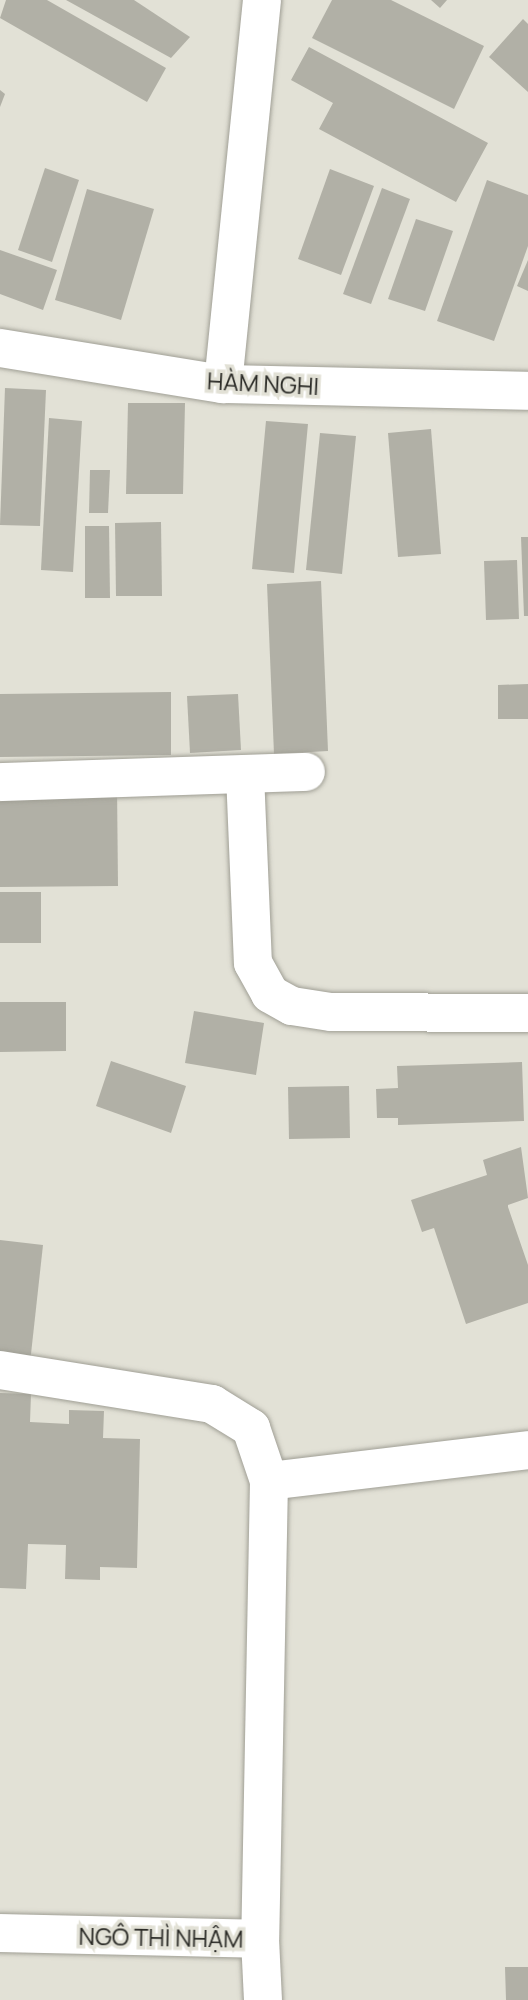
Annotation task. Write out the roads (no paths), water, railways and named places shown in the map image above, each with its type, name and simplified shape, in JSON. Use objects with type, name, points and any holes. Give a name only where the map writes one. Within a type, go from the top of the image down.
[{"type":"street","points":[[223,384],[262,0]]},
{"type":"street","name":"HÀM NGHI","points":[[0,348],[223,384],[528,391]]},
{"type":"street","points":[[0,782],[306,772]]},
{"type":"street","points":[[245,774],[253,962],[270,994],[292,1006],[331,1012],[528,1013]]},
{"type":"street","points":[[0,1370],[212,1404],[251,1428],[269,1481],[260,1939]]},
{"type":"street","points":[[269,1481],[528,1450]]},
{"type":"street","name":"NGÔ THÌ NHẬM","points":[[0,1933],[260,1939],[263,2000]]}]
